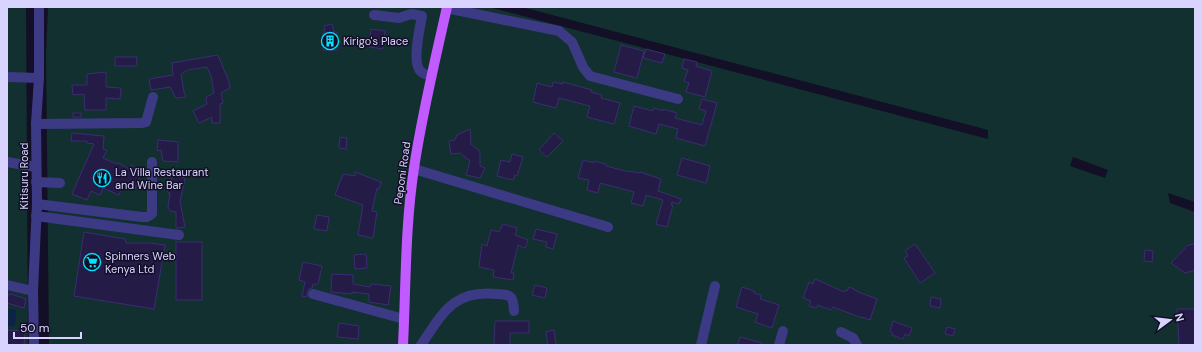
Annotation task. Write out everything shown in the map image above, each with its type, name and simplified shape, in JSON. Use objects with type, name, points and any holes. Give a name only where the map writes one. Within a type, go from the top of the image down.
[{"type":"main road","name":"Peponi Road","points":[[403,345],[408,225],[414,169],[446,7]]},
{"type":"street","name":"Kitisuru Road","points":[[34,345],[33,291],[37,204],[36,124],[39,78],[39,7]]},
{"type":"street","points":[[446,7],[559,32],[572,42],[583,67],[590,76],[678,99]]},
{"type":"street","points":[[374,15],[399,18],[411,14],[422,13],[416,57],[418,68],[422,73],[432,75]]},
{"type":"street","points":[[7,77],[39,78]]},
{"type":"street","points":[[36,124],[142,124],[146,122],[148,118],[153,97]]},
{"type":"street","points":[[7,162],[36,167]]},
{"type":"street","points":[[37,204],[147,217],[152,214],[152,162]]},
{"type":"street","points":[[414,169],[608,227]]},
{"type":"street","points":[[36,182],[60,183]]},
{"type":"street","points":[[36,216],[179,235]]},
{"type":"street","points":[[7,285],[33,291]]},
{"type":"street","points":[[701,345],[715,286]]},
{"type":"street","points":[[313,294],[404,319]]},
{"type":"street","points":[[420,345],[445,310],[460,298],[472,295],[495,294],[511,296],[514,300],[514,311]]},
{"type":"street","points":[[779,345],[783,331]]},
{"type":"street","points":[[841,332],[853,338],[857,345]]},
{"type":"green space","points":[[7,7],[26,7],[28,345],[7,345]]},
{"type":"green space","points":[[48,7],[489,7],[988,139],[988,130],[522,7],[1195,7],[1195,202],[1168,193],[1170,203],[1195,212],[1195,345],[49,345],[46,53]],"holes":[[[1073,157],[1108,170],[1105,178],[1070,166]]]},
{"type":"water","points":[[9,309],[16,310],[15,326],[8,326]]},
{"type":"building","name":"Kirigo's Place","points":[[332,24],[334,32],[337,32],[338,50],[323,50],[323,33],[325,33],[324,26]]},
{"type":"building","points":[[371,29],[385,31],[383,49],[369,47]]},
{"type":"building","points":[[621,45],[644,51],[637,78],[614,72]]},
{"type":"building","points":[[646,49],[665,54],[662,63],[643,58]]},
{"type":"building","points":[[218,55],[230,88],[221,93],[223,103],[220,104],[220,123],[212,123],[212,117],[199,123],[193,111],[207,104],[206,97],[214,93],[211,76],[207,67],[188,70],[181,74],[186,97],[176,98],[170,87],[151,90],[149,79],[173,75],[172,63]]},
{"type":"building","points":[[115,57],[137,57],[136,66],[115,66]]},
{"type":"building","points":[[684,59],[697,62],[696,66],[712,71],[705,97],[686,92],[689,83],[684,81],[688,70],[682,68]]},
{"type":"building","points":[[106,72],[106,87],[121,88],[120,99],[106,98],[106,110],[85,110],[84,94],[73,95],[72,85],[87,85],[87,74]]},
{"type":"building","points":[[553,82],[563,84],[563,82],[592,90],[591,92],[602,95],[601,98],[620,103],[614,124],[587,117],[590,106],[559,98],[556,108],[533,102],[537,83],[552,87]]},
{"type":"building","points":[[702,99],[717,103],[705,146],[676,138],[678,129],[659,124],[656,134],[629,126],[634,106],[653,111],[654,108],[663,111],[663,109],[677,113],[675,118],[702,125],[706,111],[699,109]]},
{"type":"building","points":[[73,113],[81,113],[81,117],[73,117]]},
{"type":"building","points":[[470,129],[470,144],[480,151],[480,166],[485,168],[480,178],[466,175],[470,161],[460,153],[451,154],[449,141],[455,140],[457,135]]},
{"type":"building","points":[[72,133],[104,136],[103,149],[107,150],[103,158],[117,164],[118,163],[129,169],[131,165],[142,170],[135,189],[123,185],[119,195],[103,188],[100,195],[91,191],[87,200],[72,194],[94,144],[87,143],[87,141],[71,141]]},
{"type":"building","points":[[554,133],[563,141],[547,157],[539,150]]},
{"type":"building","points":[[340,137],[347,138],[346,149],[339,148]]},
{"type":"building","points":[[158,140],[178,142],[178,162],[163,161],[161,150],[157,151]]},
{"type":"building","points":[[512,154],[523,157],[517,176],[515,175],[513,180],[497,176],[501,160],[510,162]]},
{"type":"building","points":[[682,158],[710,166],[706,183],[677,175]]},
{"type":"building","points":[[583,160],[606,164],[606,166],[629,172],[640,172],[661,179],[658,191],[681,199],[679,204],[672,202],[671,205],[673,205],[667,227],[656,224],[663,200],[646,195],[643,206],[631,203],[634,192],[600,183],[598,193],[587,190],[589,180],[578,178]]},
{"type":"building","points":[[355,172],[381,182],[379,189],[377,188],[372,211],[377,212],[373,238],[358,235],[363,205],[335,195],[343,174],[355,176]]},
{"type":"building","points":[[173,175],[185,178],[180,202],[185,227],[176,228],[176,212],[170,211],[168,207],[170,193],[167,192]]},
{"type":"building","points":[[317,215],[329,217],[327,231],[314,229]]},
{"type":"building","points":[[503,224],[517,228],[515,235],[528,240],[525,248],[518,245],[511,273],[514,273],[513,280],[493,277],[494,270],[479,267],[482,244],[487,246],[491,230],[499,232]]},
{"type":"building","points":[[536,229],[557,234],[553,249],[546,247],[547,242],[533,239]]},
{"type":"building","points":[[84,232],[125,239],[126,243],[165,245],[154,309],[74,296]]},
{"type":"building","points":[[176,242],[202,242],[202,300],[176,300]]},
{"type":"building","points":[[915,244],[935,273],[920,283],[904,258],[908,256],[905,251]]},
{"type":"building","points":[[1195,244],[1195,270],[1185,273],[1171,263],[1188,245]]},
{"type":"building","points":[[1145,250],[1153,251],[1152,262],[1144,261]]},
{"type":"building","points":[[366,254],[367,268],[355,269],[354,255]]},
{"type":"building","points":[[303,262],[322,266],[318,284],[313,284],[312,288],[307,292],[307,297],[302,296],[305,282],[299,280]]},
{"type":"building","points":[[332,274],[353,275],[353,284],[370,287],[371,284],[391,286],[388,305],[369,302],[369,294],[331,292]]},
{"type":"building","points":[[815,279],[844,292],[845,290],[847,291],[849,287],[877,299],[870,320],[833,307],[831,310],[818,305],[816,308],[809,306],[811,301],[803,298],[809,282],[813,284]]},
{"type":"building","points":[[535,285],[547,288],[545,298],[532,295]]},
{"type":"building","points":[[742,287],[761,295],[760,299],[779,305],[772,328],[755,322],[758,314],[736,307]]},
{"type":"building","points":[[7,294],[26,299],[24,308],[7,303]]},
{"type":"building","points":[[931,297],[941,299],[940,308],[930,306]]},
{"type":"building","points":[[1177,309],[1195,309],[1195,345],[1179,345]]},
{"type":"building","points":[[495,321],[529,321],[529,333],[510,333],[510,345],[494,345]]},
{"type":"building","points":[[893,321],[912,328],[909,336],[905,334],[903,339],[892,335],[893,333],[890,331]]},
{"type":"building","points":[[339,323],[359,326],[358,339],[337,337]]},
{"type":"building","points":[[947,327],[955,329],[953,336],[945,334]]},
{"type":"building","points":[[7,330],[25,331],[24,345],[7,345]]},
{"type":"building","points":[[554,330],[556,345],[548,345],[546,332]]},
{"type":"building","points":[[740,337],[762,343],[762,345],[738,345]]},
{"type":"place","name":"Kirigo's Place","points":[[330,41]]},
{"type":"place","name":"La Villa Restaurant and Wine Bar","points":[[102,178]]},
{"type":"place","name":"Spinners Web Kenya Ltd","points":[[92,262]]}]
